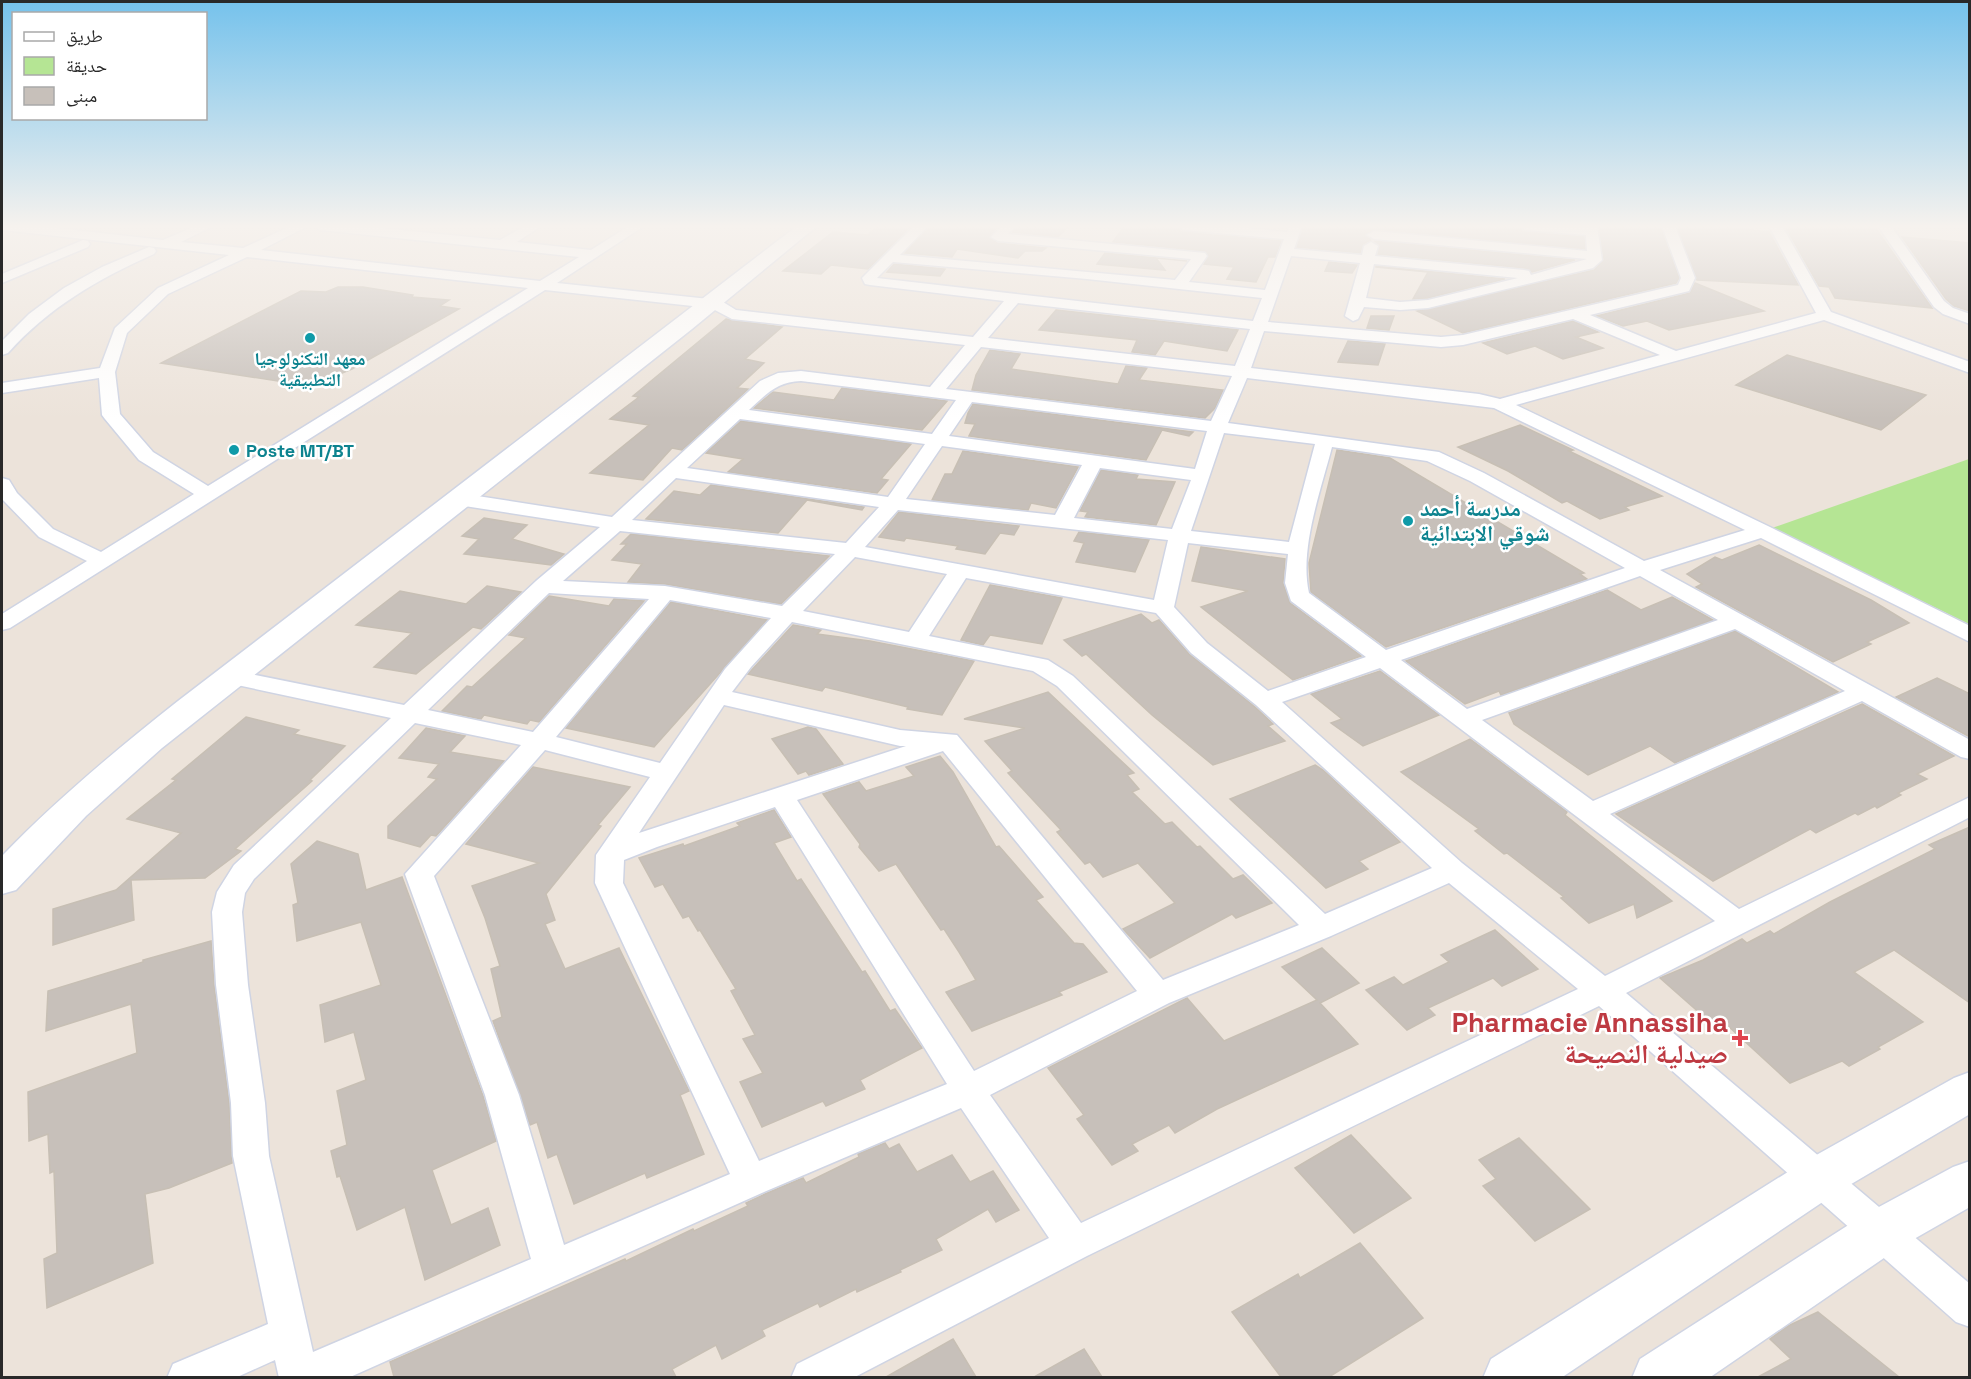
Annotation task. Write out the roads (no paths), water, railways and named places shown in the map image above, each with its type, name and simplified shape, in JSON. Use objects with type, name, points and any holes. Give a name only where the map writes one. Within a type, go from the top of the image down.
[{"type":"main road","points":[[2,880],[28,849],[84,795],[231,676],[458,499],[732,290]]},
{"type":"main road","points":[[2,848],[84,795]]},
{"type":"main road","points":[[1511,1377],[1819,1178],[1970,1091]]},
{"type":"main road","points":[[1660,1377],[1882,1231],[1970,1182]]},
{"type":"street","points":[[2,350],[18,330],[49,303],[69,290]]},
{"type":"street","points":[[164,290],[120,331],[107,372],[111,415],[146,456],[207,494]]},
{"type":"street","points":[[2,623],[535,290]]},
{"type":"street","points":[[548,290],[1479,399],[1500,404],[1763,531],[1970,635]]},
{"type":"street","points":[[955,290],[1259,326],[1427,341],[1452,341],[1674,290]]},
{"type":"street","points":[[1037,299],[1043,290]]},
{"type":"street","points":[[1228,290],[1270,295]]},
{"type":"street","points":[[1162,608],[1179,536],[1202,476],[1217,427],[1241,373],[1272,290]]},
{"type":"street","points":[[1345,334],[1360,290]]},
{"type":"street","points":[[1464,290],[1465,295]]},
{"type":"street","points":[[1358,302],[1415,305],[1484,290]]},
{"type":"street","points":[[1811,290],[1825,315]]},
{"type":"street","points":[[1929,290],[1939,304],[1948,311],[1970,320]]},
{"type":"street","points":[[935,391],[1015,297]]},
{"type":"street","points":[[1575,314],[1675,356]]},
{"type":"street","points":[[1500,404],[1825,315],[1970,368]]},
{"type":"street","points":[[2,332],[18,330]]},
{"type":"street","points":[[2,388],[107,372]]},
{"type":"street","points":[[1452,870],[1321,928],[1158,995],[968,1090],[300,1377],[251,1156],[248,1103],[232,985],[227,912],[231,892],[244,872],[544,586],[616,524],[766,385],[784,376],[935,391],[1325,440],[1432,456],[1445,460],[1970,751]]},
{"type":"street","points":[[610,855],[614,853],[717,696],[758,643],[850,550],[892,503],[968,396]]},
{"type":"street","points":[[735,413],[1202,476]]},
{"type":"street","points":[[1325,440],[1299,549],[1294,586],[1299,596],[1736,922]]},
{"type":"street","points":[[1062,522],[1094,461]]},
{"type":"street","points":[[672,472],[892,503],[1299,549]]},
{"type":"street","points":[[2,484],[9,496],[46,533],[101,560]]},
{"type":"street","points":[[458,499],[616,524],[850,550],[1162,608],[1199,648],[1265,700],[1452,870],[1602,991],[1970,1309]]},
{"type":"street","points":[[1265,700],[1641,569],[1763,531]]},
{"type":"street","points":[[915,639],[961,570]]},
{"type":"street","points":[[544,586],[665,593],[787,614],[1040,665],[1065,681],[1321,928]]},
{"type":"street","points":[[552,1269],[502,1095],[418,874],[538,741],[665,593]]},
{"type":"street","points":[[1462,719],[1737,621]]},
{"type":"street","points":[[231,676],[538,741],[665,773]]},
{"type":"street","points":[[1590,813],[1863,692]]},
{"type":"street","points":[[717,696],[900,738],[948,741],[1158,995]]},
{"type":"street","points":[[610,855],[646,840],[948,741]]},
{"type":"street","points":[[782,795],[968,1090],[1074,1244]]},
{"type":"street","points":[[811,1377],[1074,1244],[1602,991],[1970,806]]},
{"type":"street","points":[[610,855],[609,883],[751,1182]]},
{"type":"street","points":[[187,1377],[291,1334]]},
{"type":"place","name":"معهد التكنولوجيا التطبيقية","points":[[310,338]]},
{"type":"place","name":"Poste MT/BT","points":[[234,450]]},
{"type":"place","name":"مدرسة أحمد شوقي الابتدائية","points":[[1408,521]]},
{"type":"place","name":"Pharmacie Annassiha صيدلية النصيحة","points":[[1740,1038]]}]
